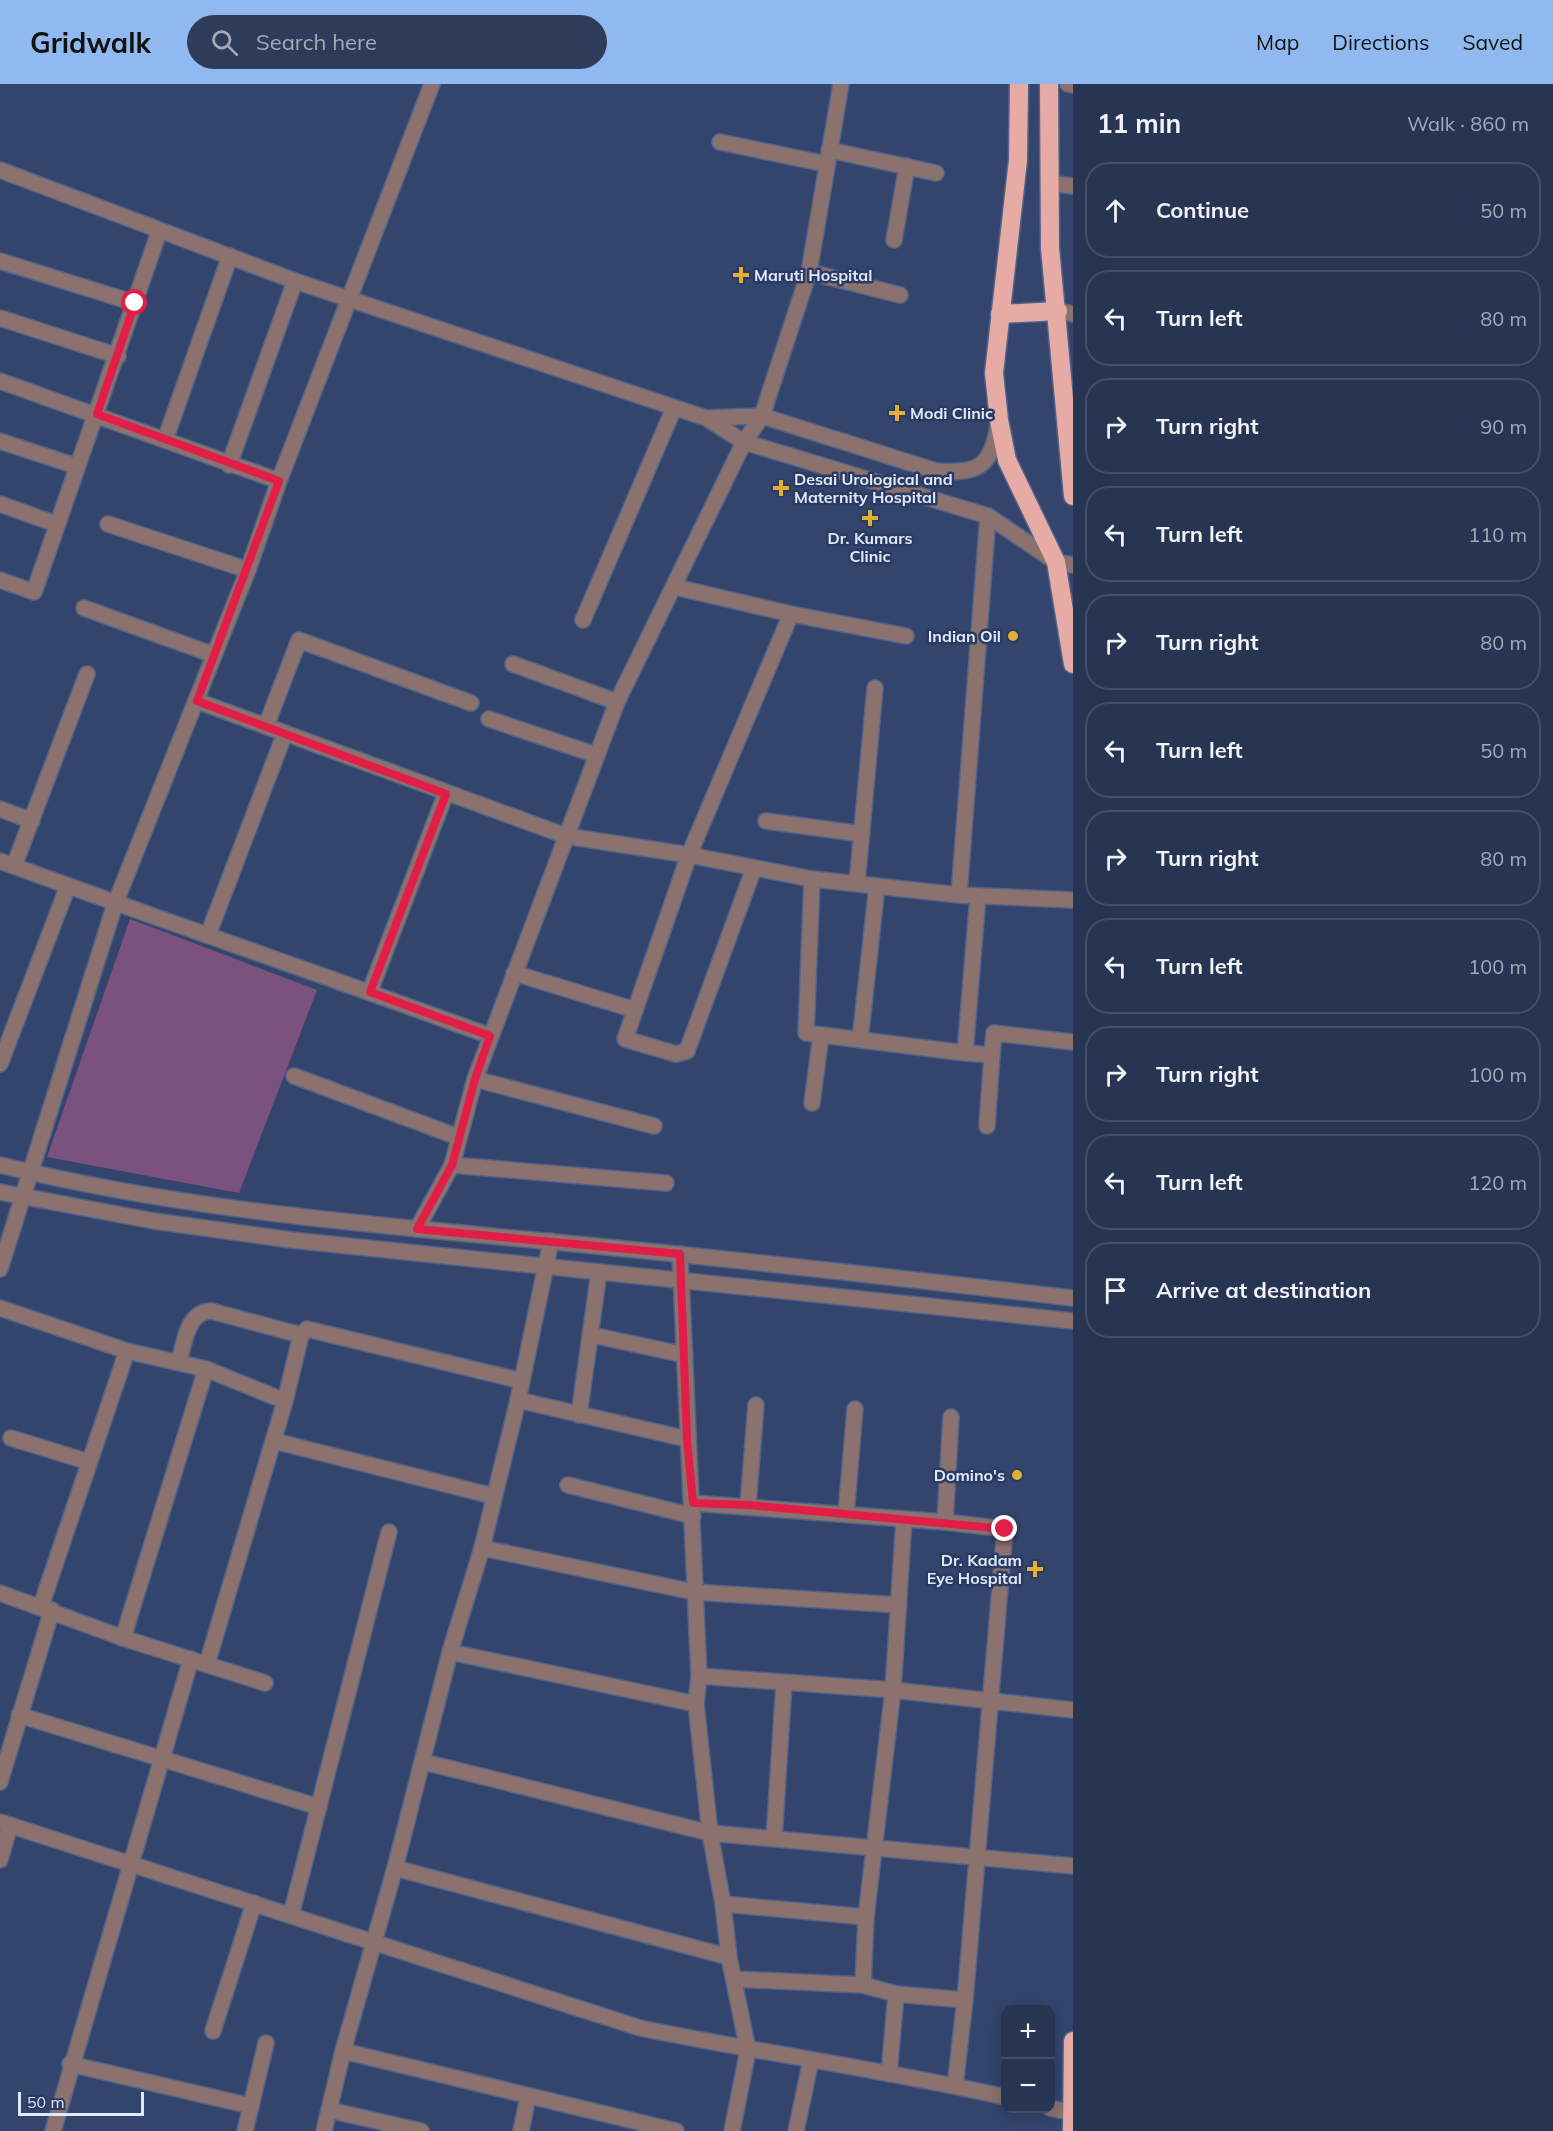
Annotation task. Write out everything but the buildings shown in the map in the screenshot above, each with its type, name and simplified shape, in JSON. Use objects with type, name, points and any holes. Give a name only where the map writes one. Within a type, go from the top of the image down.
[{"type":"highway","points":[[1019,84],[1018,160],[994,373],[999,420],[1007,460],[1064,564],[1073,664]]},
{"type":"highway","points":[[1049,84],[1050,248],[1065,312],[1073,496]]},
{"type":"highway","points":[[1000,314],[1065,312]]},
{"type":"highway","points":[[1072,2119],[1073,2041]]},
{"type":"street","points":[[0,1269],[116,904],[248,570],[279,481],[432,84]]},
{"type":"street","points":[[417,1229],[452,1165],[475,1079],[490,1036],[617,702],[655,620],[675,587],[744,442],[762,416],[809,272],[841,84]]},
{"type":"street","points":[[1068,84],[1073,85]]},
{"type":"street","points":[[720,142],[907,166],[936,173]]},
{"type":"street","points":[[894,240],[907,166]]},
{"type":"street","points":[[0,170],[159,232],[350,300],[706,418],[744,442],[988,516],[1064,564]]},
{"type":"street","points":[[1049,183],[1073,186]]},
{"type":"street","points":[[0,580],[34,592],[76,466],[118,356],[159,232]]},
{"type":"street","points":[[165,440],[230,256]]},
{"type":"street","points":[[0,261],[135,303]]},
{"type":"street","points":[[809,272],[900,295]]},
{"type":"street","points":[[229,465],[296,281]]},
{"type":"street","points":[[0,318],[118,356]]},
{"type":"street","points":[[0,381],[97,414],[229,465],[279,481]]},
{"type":"street","points":[[583,620],[674,408]]},
{"type":"street","points":[[706,418],[762,416],[936,471],[955,473],[975,469],[986,463],[992,452],[999,420]]},
{"type":"street","points":[[0,441],[76,466]]},
{"type":"street","points":[[0,504],[57,524]]},
{"type":"street","points":[[959,895],[988,516]]},
{"type":"street","points":[[108,524],[248,570]]},
{"type":"street","points":[[675,587],[791,614],[906,636]]},
{"type":"street","points":[[84,608],[214,655]]},
{"type":"street","points":[[754,868],[687,1052],[676,1054],[625,1039],[689,855],[791,614]]},
{"type":"street","points":[[266,726],[299,640],[471,703]]},
{"type":"street","points":[[513,664],[617,702]]},
{"type":"street","points":[[87,674],[32,820],[7,864],[490,1036]]},
{"type":"street","points":[[857,883],[875,688]]},
{"type":"street","points":[[197,701],[566,836],[689,855],[812,879],[959,895],[1073,900]]},
{"type":"street","points":[[489,719],[596,756]]},
{"type":"street","points":[[208,935],[285,733]]},
{"type":"street","points":[[370,992],[446,794]]},
{"type":"street","points":[[0,809],[32,820]]},
{"type":"street","points":[[766,820],[862,834]]},
{"type":"street","points":[[812,879],[806,1033],[992,1055]]},
{"type":"street","points":[[0,1064],[68,886]]},
{"type":"street","points":[[860,1041],[877,886]]},
{"type":"street","points":[[965,1053],[978,896]]},
{"type":"street","points":[[514,973],[635,1010]]},
{"type":"street","points":[[987,1126],[994,1033],[1073,1042]]},
{"type":"street","points":[[812,1103],[822,1035]]},
{"type":"street","points":[[294,1077],[458,1137]]},
{"type":"street","points":[[475,1079],[654,1126]]},
{"type":"street","points":[[0,1165],[96,1188],[252,1211],[680,1254],[1073,1298]]},
{"type":"street","points":[[452,1165],[666,1183]]},
{"type":"street","points":[[0,1192],[22,1198],[154,1221],[291,1240],[1073,1321]]},
{"type":"street","points":[[324,2131],[343,2051],[424,1762],[450,1652],[482,1548],[518,1400],[551,1241]]},
{"type":"street","points":[[680,1254],[699,1676],[696,1704],[710,1833],[723,1904],[729,1957],[748,2050],[732,2131]]},
{"type":"street","points":[[579,1415],[599,1272]]},
{"type":"street","points":[[0,1308],[127,1351],[179,1361],[206,1369],[285,1401]]},
{"type":"street","points":[[179,1361],[191,1324],[196,1315],[202,1312],[211,1311],[301,1335]]},
{"type":"street","points":[[207,1664],[274,1441],[301,1335],[307,1329],[522,1381]]},
{"type":"street","points":[[592,1335],[685,1355]]},
{"type":"street","points":[[0,1782],[20,1715],[46,1608],[89,1462],[127,1351]]},
{"type":"street","points":[[123,1638],[206,1369]]},
{"type":"street","points":[[518,1400],[687,1439]]},
{"type":"street","points":[[748,1505],[756,1405]]},
{"type":"street","points":[[846,1514],[855,1409]]},
{"type":"street","points":[[945,1522],[951,1417]]},
{"type":"street","points":[[11,1438],[89,1462]]},
{"type":"street","points":[[274,1441],[493,1496]]},
{"type":"street","points":[[568,1485],[693,1510],[748,1505],[1005,1529],[966,2000],[955,2086]]},
{"type":"street","points":[[863,1985],[867,1917],[892,1690],[904,1519]]},
{"type":"street","points":[[291,1915],[389,1532]]},
{"type":"street","points":[[482,1548],[694,1592],[899,1605]]},
{"type":"street","points":[[0,1593],[123,1638],[265,1683]]},
{"type":"street","points":[[450,1652],[696,1704]]},
{"type":"street","points":[[53,2131],[70,2064],[191,1659]]},
{"type":"street","points":[[699,1676],[892,1690],[1073,1710]]},
{"type":"street","points":[[774,1839],[784,1683]]},
{"type":"street","points":[[20,1715],[319,1807]]},
{"type":"street","points":[[424,1762],[710,1833],[874,1850],[1073,1866]]},
{"type":"street","points":[[0,1860],[5,1824],[640,2028],[1001,2096]]},
{"type":"street","points":[[395,1868],[729,1957]]},
{"type":"street","points":[[213,2031],[254,1904]]},
{"type":"street","points":[[723,1904],[867,1917]]},
{"type":"street","points":[[734,1978],[863,1985],[896,1994],[966,2000]]},
{"type":"street","points":[[889,2074],[896,1994]]},
{"type":"street","points":[[245,2131],[266,2043]]},
{"type":"street","points":[[343,2051],[676,2131]]},
{"type":"street","points":[[796,2131],[811,2060]]},
{"type":"street","points":[[70,2064],[251,2106]]},
{"type":"street","points":[[521,2131],[528,2097]]},
{"type":"street","points":[[329,2110],[421,2131]]},
{"type":"street","points":[[1055,2110],[1072,2119]]},
{"type":"shaded area","points":[[130,919],[317,990],[239,1193],[47,1157]]},
{"type":"place","name":"Maruti Hospital","points":[[741,275]]},
{"type":"place","name":"Modi Clinic","points":[[897,413]]},
{"type":"place","name":"Desai Urological and Maternity Hospital","points":[[781,488]]},
{"type":"place","name":"Dr. Kumars Clinic","points":[[870,518]]},
{"type":"place","name":"Indian Oil","points":[[1013,636]]},
{"type":"place","name":"Domino's","points":[[1017,1475]]},
{"type":"place","name":"Dr. Kadam Eye Hospital","points":[[1035,1569]]},
{"type":"route","points":[[135,303],[97,414],[229,465],[279,481],[248,570],[197,701],[446,794],[370,992],[490,1036],[475,1079],[452,1165],[417,1229],[680,1254],[687,1439],[693,1503],[748,1505],[1005,1529]]}]
